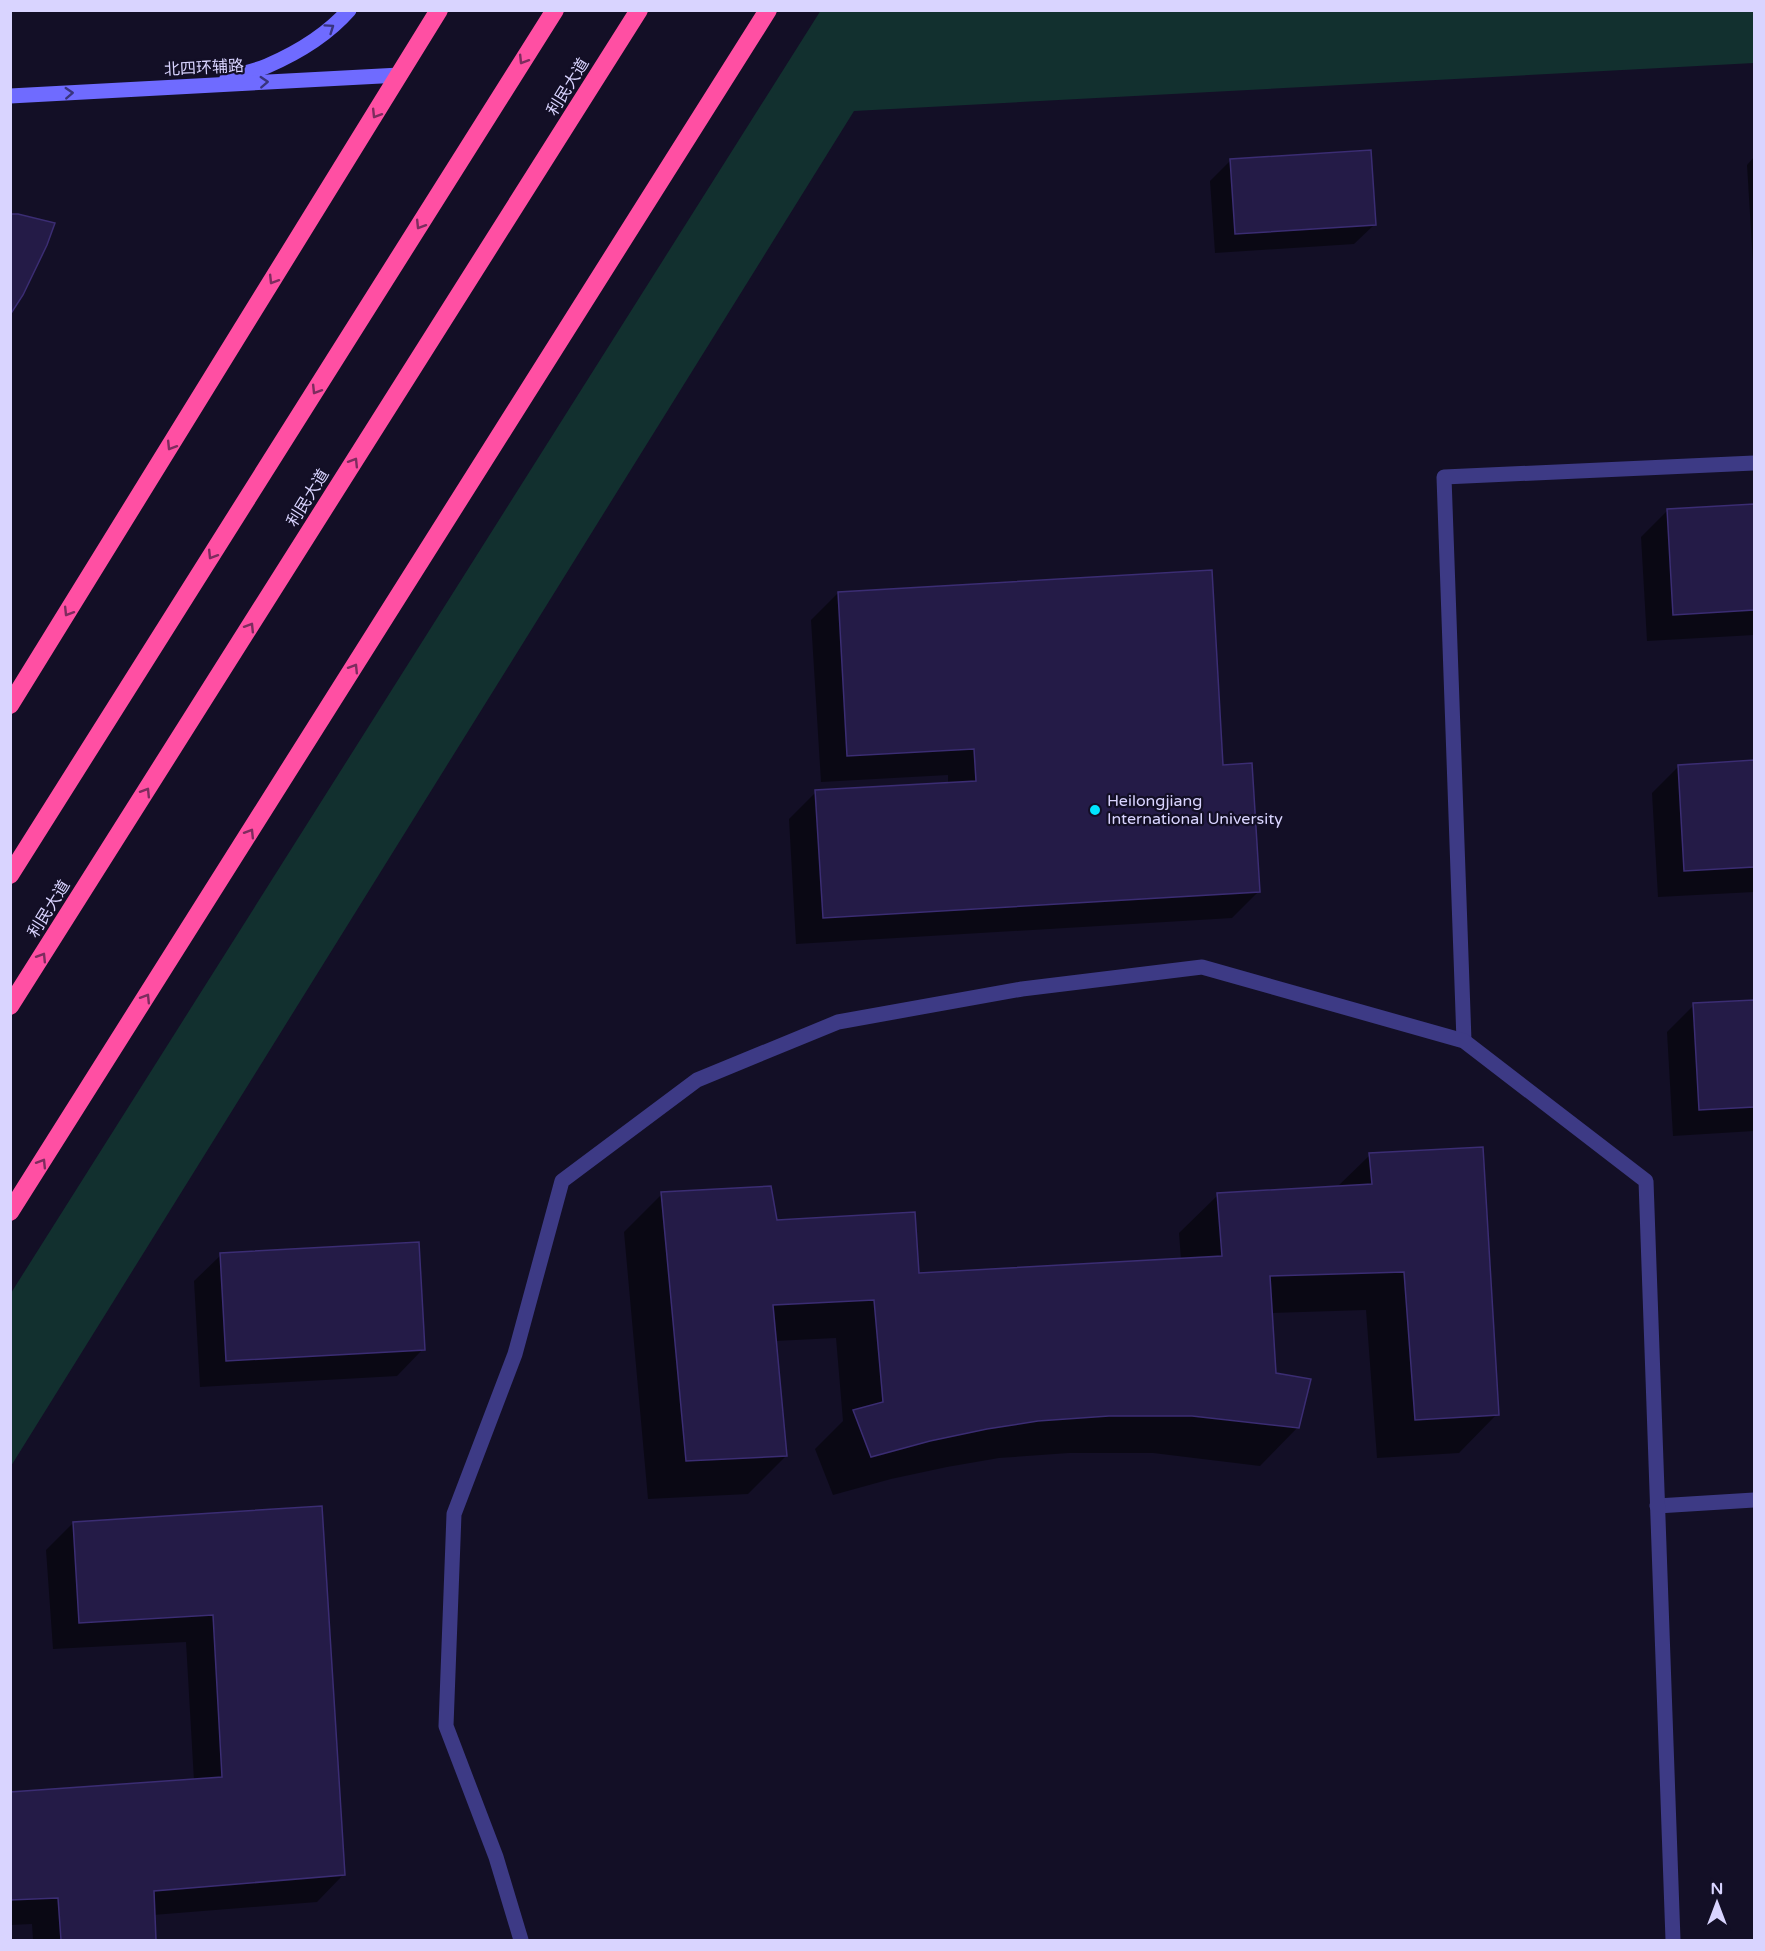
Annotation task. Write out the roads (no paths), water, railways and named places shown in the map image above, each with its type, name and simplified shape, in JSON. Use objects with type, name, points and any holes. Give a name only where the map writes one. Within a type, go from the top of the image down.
[{"type":"highway","points":[[10,705],[440,10]]},
{"type":"highway","points":[[10,875],[555,10]]},
{"type":"highway","name":"利民大道","points":[[10,1006],[639,10]]},
{"type":"highway","points":[[10,1212],[768,10]]},
{"type":"main road","points":[[201,86],[266,66],[303,47],[339,22],[350,10]]},
{"type":"main road","name":"北四环辅路","points":[[10,96],[400,75]]},
{"type":"lane","points":[[1464,1041],[1444,477],[1755,463]]},
{"type":"lane","points":[[521,1941],[496,1857],[446,1726],[454,1514],[515,1354],[562,1181],[697,1080],[838,1022],[1022,989],[1202,967],[1464,1041],[1646,1181],[1672,1941]]},
{"type":"lane","points":[[1657,1506],[1755,1500]]},
{"type":"place","name":"Heilongjiang International University","points":[[1095,810]]}]
